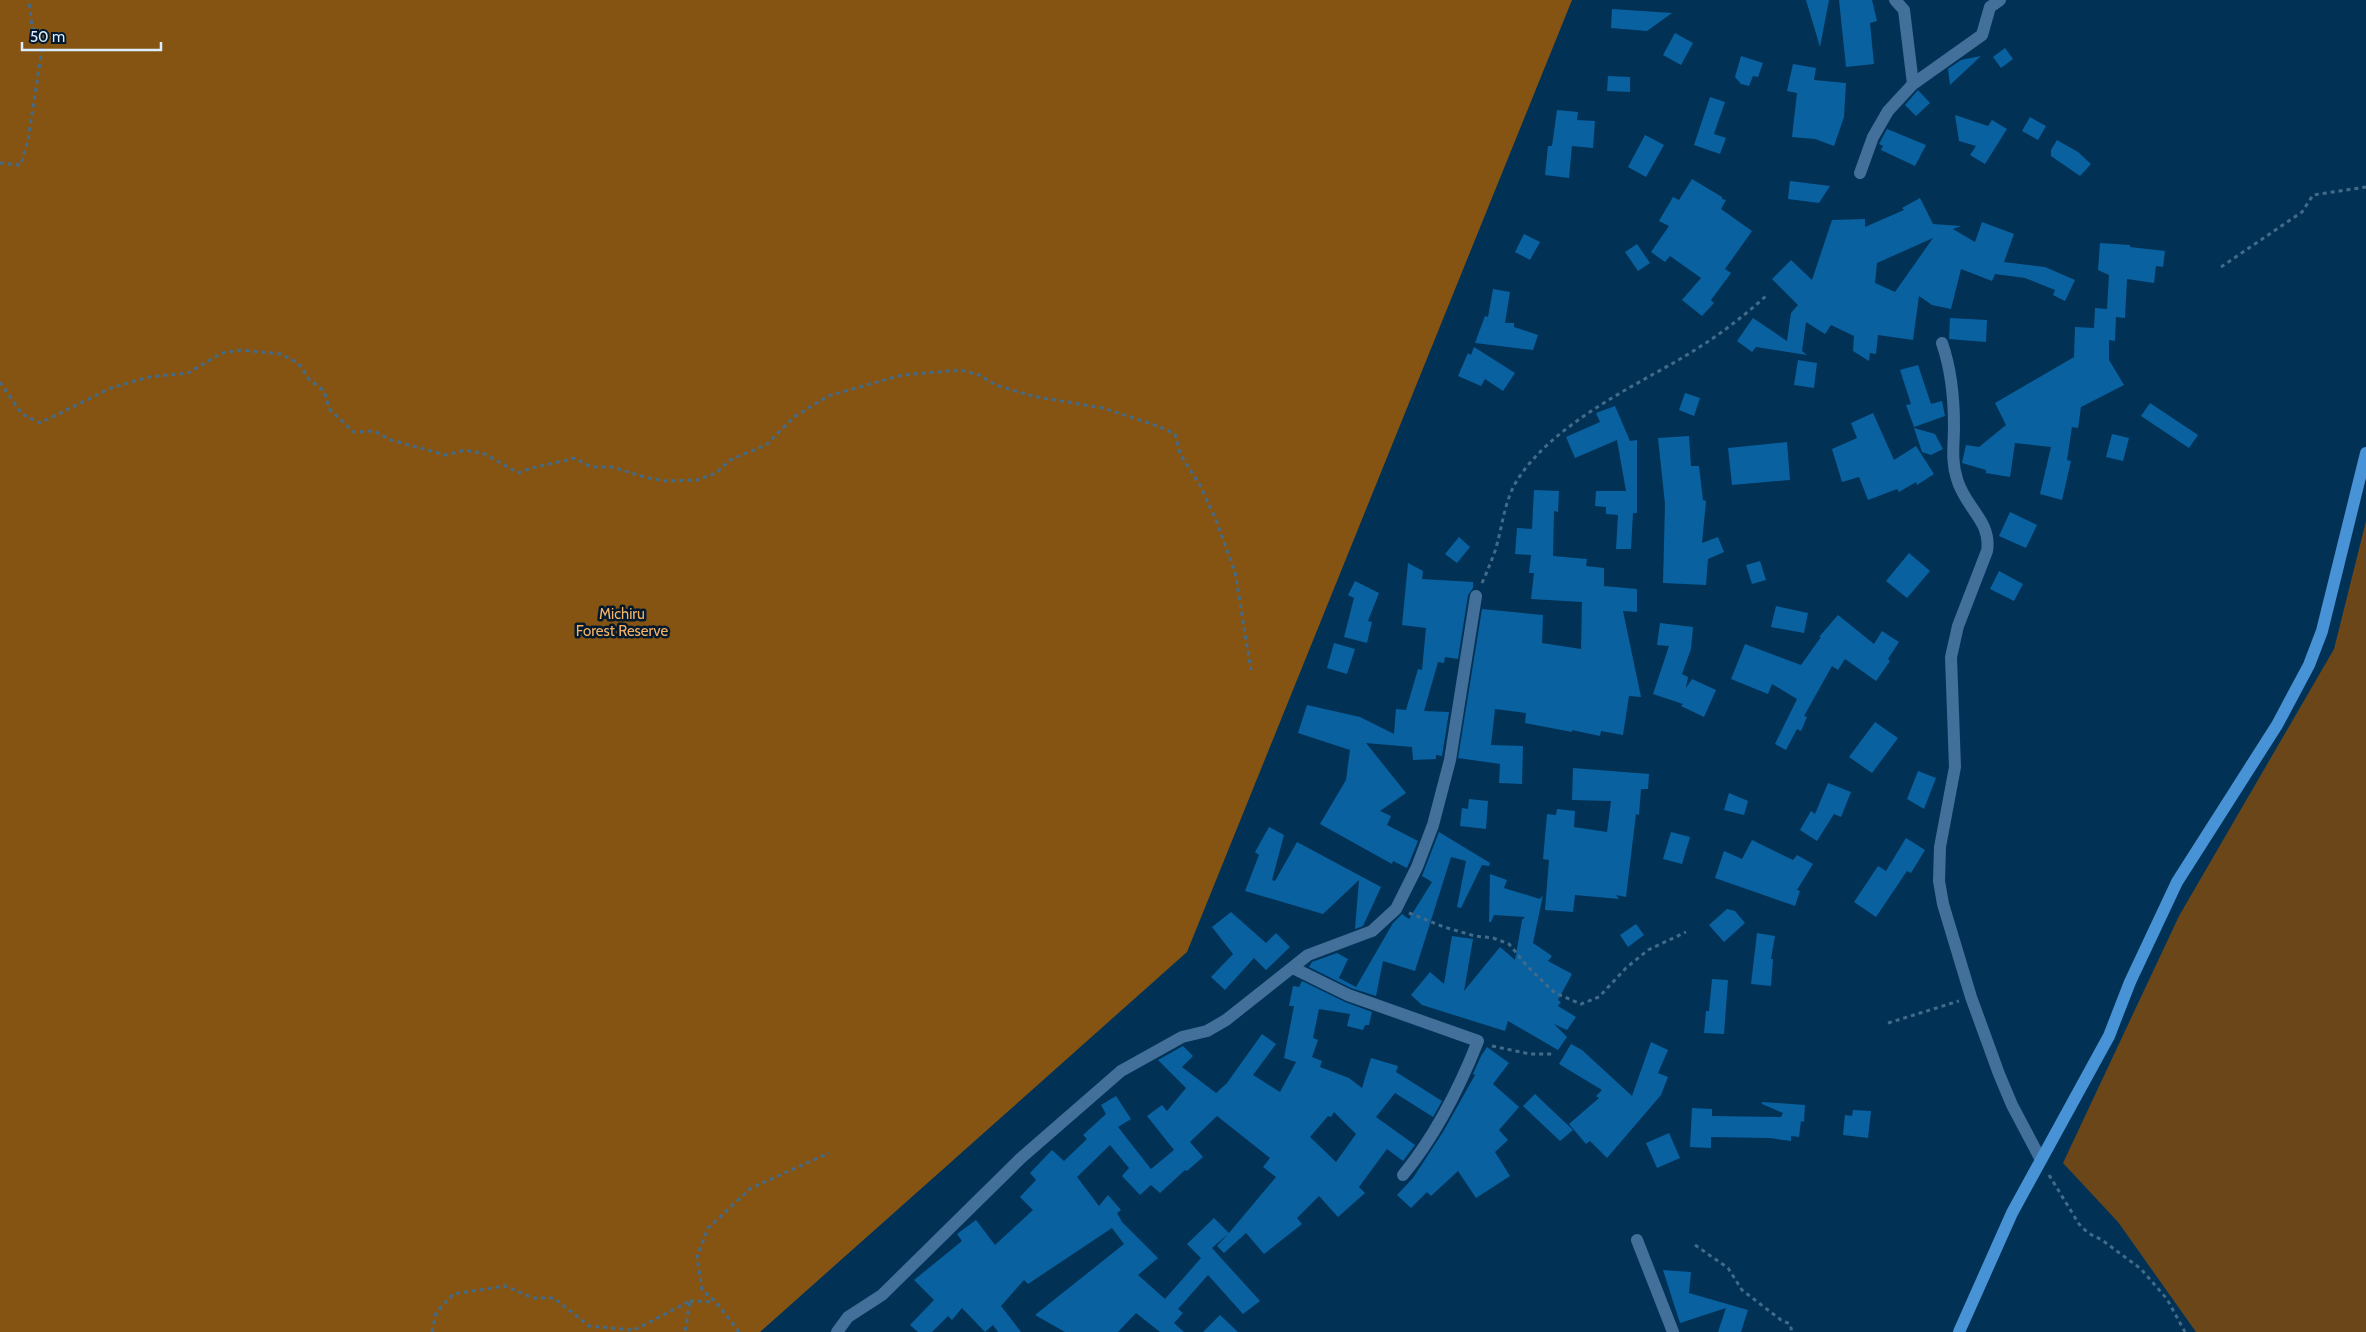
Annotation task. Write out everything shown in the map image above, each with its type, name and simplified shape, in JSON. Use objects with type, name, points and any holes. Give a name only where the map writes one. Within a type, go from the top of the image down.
[{"type":"street","points":[[1895,0],[1904,10],[1913,84]]},
{"type":"street","points":[[1860,174],[1873,137],[1888,111],[1913,84],[1982,35],[1990,7],[2000,0]]},
{"type":"street","points":[[1942,343],[1953,399],[1953,460],[1956,478],[1965,500],[1987,528],[1988,538],[1987,551],[1958,626],[1951,657],[1955,767],[1939,865],[1943,904],[1971,997],[2012,1105],[2040,1160]]},
{"type":"street","points":[[1959,1332],[2012,1213],[2109,1036],[2130,982],[2177,882],[2277,725],[2309,664],[2323,624],[2366,453]]},
{"type":"street","points":[[838,1332],[848,1317],[882,1295],[1021,1158],[1121,1071],[1182,1037],[1207,1030],[1226,1020],[1315,951],[1372,931],[1396,909],[1417,867],[1434,825],[1450,760],[1476,596]]},
{"type":"street","points":[[1293,968],[1348,995],[1478,1041],[1450,1103],[1423,1149],[1403,1175]]},
{"type":"street","points":[[1637,1240],[1673,1332]]},
{"type":"path","points":[[0,163],[21,165],[28,140],[43,42],[32,27],[29,0]]},
{"type":"path","points":[[2221,267],[2302,212],[2313,195],[2366,187]]},
{"type":"path","points":[[1476,596],[1495,550],[1503,514],[1510,494],[1520,476],[1540,454],[1561,434],[1589,413],[1716,336],[1767,295]]},
{"type":"path","points":[[0,382],[22,414],[40,422],[111,388],[149,377],[188,373],[222,353],[241,350],[281,354],[298,363],[309,379],[324,391],[330,410],[354,432],[374,431],[391,440],[446,455],[465,450],[485,454],[518,472],[536,465],[556,463],[574,458],[592,467],[612,467],[648,478],[697,480],[716,473],[730,460],[766,445],[794,417],[828,396],[902,375],[960,370],[979,375],[996,385],[1032,396],[1103,408],[1158,426],[1175,434],[1180,454],[1200,485],[1216,520],[1235,572],[1251,670]]},
{"type":"path","points":[[1396,909],[1444,927],[1474,936],[1493,938],[1510,944],[1528,967],[1555,993],[1581,1004],[1599,997],[1626,968],[1648,950],[1686,932]]},
{"type":"path","points":[[1888,1023],[1971,997]]},
{"type":"path","points":[[1488,1045],[1525,1053],[1555,1054]]},
{"type":"path","points":[[739,1332],[716,1302],[702,1290],[697,1257],[708,1228],[751,1188],[830,1153]]},
{"type":"path","points":[[2040,1160],[2079,1224],[2088,1233],[2102,1240],[2141,1269],[2167,1298],[2185,1332]]},
{"type":"path","points":[[1695,1245],[1728,1268],[1742,1290],[1781,1320],[1790,1324],[1792,1332]]},
{"type":"path","points":[[432,1332],[436,1312],[453,1294],[505,1286],[533,1298],[554,1298],[589,1326],[634,1330],[690,1301],[716,1302]]},
{"type":"path","points":[[685,1332],[690,1301]]},
{"type":"shaded area","points":[[2366,521],[2366,1332],[2196,1332],[2118,1222],[2063,1163],[2179,916],[2334,649]]},
{"type":"green space","name":"Michiru Forest Reserve","points":[[0,0],[1572,0],[1187,952],[760,1332],[0,1332]]},
{"type":"building","points":[[1806,0],[1829,0],[1820,47]]},
{"type":"building","points":[[1839,0],[1872,0],[1877,21],[1870,23],[1874,64],[1846,67]]},
{"type":"building","points":[[1612,9],[1672,13],[1647,31],[1611,28]]},
{"type":"building","points":[[1675,33],[1693,43],[1681,65],[1663,55]]},
{"type":"building","points":[[2005,48],[2013,59],[2001,68],[1993,57]]},
{"type":"building","points":[[1741,56],[1763,63],[1758,77],[1753,76],[1749,86],[1741,84],[1735,77]]},
{"type":"building","points":[[1981,56],[1950,85],[1948,69],[1961,60]]},
{"type":"building","points":[[1793,64],[1816,68],[1814,80],[1846,83],[1844,117],[1834,146],[1815,139],[1792,137],[1797,93],[1787,91]]},
{"type":"building","points":[[1608,76],[1630,77],[1630,92],[1607,91]]},
{"type":"building","points":[[1918,90],[1930,103],[1916,116],[1905,105]]},
{"type":"building","points":[[1710,97],[1725,102],[1714,134],[1726,138],[1720,154],[1694,145]]},
{"type":"building","points":[[1557,110],[1578,112],[1577,120],[1595,121],[1593,148],[1572,146],[1569,178],[1545,175],[1548,146],[1552,146]]},
{"type":"building","points":[[1955,115],[1988,126],[1992,120],[2007,129],[1985,164],[1970,155],[1976,146],[1959,141]]},
{"type":"building","points":[[2030,117],[2046,126],[2038,140],[2022,131]]},
{"type":"building","points":[[1887,129],[1926,145],[1915,166],[1881,150],[1883,146],[1879,144]]},
{"type":"building","points":[[1645,135],[1664,145],[1646,177],[1628,167]]},
{"type":"building","points":[[2057,140],[2078,152],[2091,164],[2080,176],[2051,156],[2051,150]]},
{"type":"building","points":[[1692,179],[1726,200],[1721,209],[1752,231],[1725,269],[1731,273],[1711,300],[1714,303],[1702,316],[1682,300],[1701,278],[1670,256],[1665,262],[1651,252],[1669,226],[1659,221],[1673,197],[1679,200]]},
{"type":"building","points":[[1790,181],[1830,186],[1819,203],[1788,199]]},
{"type":"building","points":[[1920,198],[1933,224],[1961,226],[1953,229],[1975,242],[1982,222],[2014,234],[2004,262],[2045,267],[2075,280],[2065,301],[2053,295],[2055,290],[2025,278],[1995,274],[1992,281],[1961,269],[1951,309],[1932,305],[1919,296],[1913,340],[1878,335],[1876,354],[1870,353],[1869,361],[1853,351],[1854,336],[1831,325],[1825,334],[1806,322],[1802,351],[1807,355],[1756,347],[1752,352],[1737,341],[1753,318],[1787,341],[1791,313],[1798,305],[1772,279],[1791,260],[1812,280],[1832,220],[1865,219],[1865,227],[1904,210],[1902,208]],"holes":[[[1933,238],[1895,292],[1875,283],[1877,263]]]},
{"type":"building","points":[[1524,234],[1540,242],[1530,260],[1515,252]]},
{"type":"building","points":[[2100,243],[2130,245],[2130,247],[2165,251],[2163,267],[2156,266],[2154,283],[2127,279],[2125,318],[2116,317],[2115,341],[2109,340],[2109,360],[2124,385],[2081,407],[2078,428],[2072,427],[2067,460],[2071,461],[2062,500],[2040,494],[2051,447],[2015,443],[2010,477],[1986,473],[1986,470],[1962,463],[1966,445],[1979,447],[2006,425],[1995,403],[2074,357],[2075,327],[2094,328],[2095,308],[2107,309],[2109,275],[2098,270]]},
{"type":"building","points":[[1637,244],[1650,263],[1638,271],[1625,252]]},
{"type":"building","points":[[1493,289],[1510,292],[1505,323],[1514,323],[1514,327],[1538,335],[1533,350],[1475,343],[1485,316],[1488,317]]},
{"type":"building","points":[[1950,318],[1987,320],[1986,342],[1949,339]]},
{"type":"building","points":[[1474,347],[1515,373],[1503,391],[1485,379],[1481,386],[1458,376],[1468,353],[1471,355]]},
{"type":"building","points":[[1798,360],[1817,363],[1814,388],[1794,385]]},
{"type":"building","points":[[1918,365],[1931,404],[1942,401],[1945,416],[1914,427],[1906,405],[1911,404],[1900,370]]},
{"type":"building","points":[[1685,393],[1700,398],[1694,416],[1679,410]]},
{"type":"building","points":[[2150,403],[2198,435],[2189,448],[2141,416]]},
{"type":"building","points":[[1615,406],[1630,441],[1637,440],[1637,513],[1633,513],[1631,549],[1616,549],[1618,515],[1606,514],[1606,507],[1595,506],[1596,491],[1626,491],[1617,440],[1575,458],[1566,437],[1600,422],[1596,413]]},
{"type":"building","points":[[1873,413],[1894,460],[1916,446],[1934,474],[1917,485],[1916,482],[1899,492],[1897,489],[1868,500],[1859,477],[1842,482],[1832,449],[1857,438],[1851,423]]},
{"type":"building","points":[[1914,428],[1935,434],[1943,449],[1931,455],[1922,452]]},
{"type":"building","points":[[2112,434],[2129,438],[2123,461],[2106,457]]},
{"type":"building","points":[[1689,436],[1691,466],[1699,466],[1703,500],[1706,501],[1702,543],[1718,537],[1724,552],[1708,559],[1706,585],[1663,583],[1665,504],[1658,438]]},
{"type":"building","points":[[1787,442],[1790,480],[1732,485],[1728,448]]},
{"type":"building","points":[[1534,490],[1559,491],[1558,512],[1554,511],[1553,556],[1587,559],[1586,566],[1604,568],[1604,586],[1637,589],[1637,612],[1623,611],[1641,697],[1629,696],[1623,735],[1601,731],[1600,736],[1525,723],[1526,713],[1495,709],[1491,745],[1523,746],[1522,784],[1499,783],[1500,764],[1458,758],[1482,609],[1543,615],[1542,643],[1581,649],[1582,602],[1531,599],[1534,573],[1529,573],[1531,555],[1515,554],[1517,528],[1532,529]]},
{"type":"building","points":[[2010,512],[2037,525],[2026,548],[1999,536]]},
{"type":"building","points":[[1459,537],[1470,547],[1457,563],[1445,554]]},
{"type":"building","points":[[1909,553],[1930,571],[1907,598],[1886,581]]},
{"type":"building","points":[[1760,561],[1766,580],[1752,584],[1746,565]]},
{"type":"building","points":[[1408,563],[1423,571],[1422,579],[1473,582],[1473,588],[1468,595],[1458,659],[1445,657],[1444,663],[1438,662],[1424,711],[1449,712],[1442,756],[1436,755],[1436,759],[1413,760],[1412,747],[1366,743],[1406,793],[1380,811],[1391,816],[1387,825],[1418,841],[1407,868],[1393,861],[1392,864],[1320,824],[1346,780],[1350,750],[1298,733],[1307,705],[1360,717],[1394,734],[1396,709],[1406,710],[1418,669],[1422,670],[1426,628],[1402,625]]},
{"type":"building","points":[[1999,571],[2023,584],[2014,601],[1990,589]]},
{"type":"building","points":[[1355,581],[1379,593],[1368,621],[1372,622],[1367,643],[1344,637],[1354,598],[1348,595]]},
{"type":"building","points":[[1776,606],[1808,613],[1804,633],[1771,627]]},
{"type":"building","points":[[1838,615],[1874,644],[1882,631],[1899,642],[1888,659],[1890,661],[1876,681],[1845,659],[1838,670],[1832,666],[1804,716],[1807,717],[1801,731],[1797,729],[1786,750],[1775,744],[1797,699],[1772,684],[1768,694],[1731,679],[1745,644],[1801,665],[1821,637],[1819,637]]},
{"type":"building","points":[[1660,623],[1693,627],[1691,649],[1682,674],[1688,677],[1686,688],[1692,679],[1716,690],[1704,717],[1681,706],[1683,704],[1653,694],[1669,646],[1657,645]]},
{"type":"building","points":[[1334,643],[1355,649],[1347,674],[1327,668]]},
{"type":"building","points":[[1875,722],[1898,738],[1872,773],[1849,757]]},
{"type":"building","points":[[1573,768],[1649,774],[1648,789],[1641,789],[1639,815],[1636,814],[1626,897],[1616,895],[1619,899],[1575,895],[1573,912],[1545,910],[1549,860],[1543,859],[1547,814],[1556,815],[1557,809],[1575,811],[1574,827],[1607,832],[1611,801],[1572,800]]},
{"type":"building","points":[[1918,771],[1936,778],[1924,809],[1907,799]]},
{"type":"building","points":[[1828,783],[1851,792],[1841,817],[1834,814],[1817,841],[1800,830],[1811,811],[1815,814]]},
{"type":"building","points":[[1729,793],[1748,801],[1744,815],[1724,810]]},
{"type":"building","points":[[1469,799],[1488,801],[1486,829],[1460,826],[1462,808],[1468,809]]},
{"type":"building","points":[[1269,827],[1284,835],[1272,880],[1275,881],[1297,842],[1381,887],[1363,926],[1355,929],[1359,880],[1323,914],[1245,891],[1259,855],[1255,852]]},
{"type":"building","points":[[1439,832],[1490,863],[1489,866],[1482,865],[1461,908],[1457,907],[1466,861],[1451,857],[1415,971],[1383,961],[1376,996],[1351,988],[1309,967],[1312,962],[1337,953],[1348,959],[1339,978],[1356,987],[1393,923],[1402,914],[1409,919],[1432,882],[1422,876]]},
{"type":"building","points":[[1671,832],[1690,837],[1682,864],[1663,859]]},
{"type":"building","points":[[1906,838],[1925,850],[1911,873],[1907,871],[1876,917],[1854,902],[1878,866],[1886,871]]},
{"type":"building","points":[[1752,840],[1793,860],[1797,855],[1813,864],[1797,890],[1800,891],[1795,906],[1715,878],[1724,851],[1742,859]]},
{"type":"building","points":[[1490,874],[1507,880],[1504,888],[1540,899],[1543,895],[1533,943],[1552,956],[1548,961],[1572,974],[1558,1000],[1561,1002],[1558,1006],[1576,1017],[1567,1030],[1554,1024],[1567,1037],[1558,1050],[1508,1021],[1505,1031],[1422,1005],[1411,995],[1430,972],[1444,984],[1452,936],[1473,939],[1464,991],[1500,947],[1515,960],[1522,920],[1525,917],[1494,915],[1491,922],[1489,922]]},
{"type":"building","points":[[1727,909],[1735,911],[1745,923],[1724,942],[1709,925]]},
{"type":"building","points":[[1231,912],[1266,943],[1276,933],[1290,947],[1266,970],[1254,958],[1225,990],[1211,977],[1233,954],[1212,927]]},
{"type":"building","points":[[1636,924],[1644,935],[1628,947],[1620,935]]},
{"type":"building","points":[[1757,933],[1775,936],[1771,959],[1773,959],[1771,986],[1751,984]]},
{"type":"building","points":[[1712,979],[1728,980],[1724,1034],[1704,1033],[1706,1011],[1709,1011]]},
{"type":"building","points":[[1302,981],[1345,1002],[1372,1012],[1369,1025],[1365,1025],[1363,1030],[1347,1026],[1350,1014],[1319,1009],[1313,1038],[1318,1040],[1312,1057],[1322,1061],[1320,1067],[1349,1078],[1362,1088],[1371,1058],[1398,1066],[1396,1072],[1442,1101],[1433,1117],[1395,1093],[1376,1117],[1415,1145],[1403,1161],[1387,1149],[1359,1187],[1365,1193],[1338,1217],[1319,1196],[1297,1218],[1302,1224],[1264,1254],[1246,1233],[1224,1253],[1217,1246],[1228,1234],[1212,1248],[1260,1301],[1243,1314],[1208,1275],[1178,1309],[1183,1313],[1174,1323],[1184,1332],[1160,1332],[1136,1313],[1118,1332],[1065,1332],[1035,1315],[1124,1244],[1112,1228],[1028,1284],[1024,1280],[1001,1306],[1021,1332],[998,1332],[993,1325],[985,1332],[962,1308],[952,1320],[948,1316],[932,1332],[918,1332],[910,1325],[934,1300],[914,1280],[962,1241],[957,1234],[976,1220],[995,1245],[1033,1210],[1020,1197],[1036,1180],[1030,1173],[1052,1150],[1064,1161],[1087,1139],[1083,1135],[1106,1114],[1101,1105],[1116,1096],[1131,1119],[1118,1127],[1151,1169],[1174,1150],[1147,1116],[1162,1105],[1167,1111],[1186,1088],[1158,1060],[1183,1046],[1193,1056],[1182,1067],[1216,1093],[1227,1083],[1262,1034],[1276,1044],[1253,1075],[1280,1092],[1296,1062],[1284,1058],[1294,1006],[1289,1006],[1293,986],[1299,987]],"holes":[[[1334,1112],[1356,1134],[1336,1162],[1310,1137],[1328,1116],[1331,1117]],[[1217,1116],[1270,1158],[1263,1167],[1276,1177],[1229,1233],[1214,1218],[1187,1244],[1201,1258],[1165,1299],[1138,1275],[1158,1258],[1122,1222],[1117,1213],[1121,1210],[1108,1195],[1099,1206],[1077,1177],[1110,1145],[1129,1168],[1122,1176],[1140,1195],[1151,1185],[1160,1193],[1185,1170],[1187,1171],[1203,1157],[1190,1142]]]},
{"type":"building","points":[[1651,1042],[1668,1050],[1658,1073],[1668,1077],[1661,1095],[1607,1158],[1590,1141],[1586,1144],[1569,1124],[1599,1098],[1596,1096],[1602,1090],[1559,1064],[1571,1044],[1582,1050],[1632,1096]]},
{"type":"building","points":[[1487,1047],[1509,1063],[1493,1084],[1519,1107],[1499,1130],[1508,1140],[1495,1152],[1510,1176],[1476,1198],[1458,1171],[1431,1196],[1427,1192],[1411,1208],[1397,1195],[1413,1178],[1443,1132],[1475,1075],[1473,1074]]},
{"type":"building","points":[[1535,1094],[1573,1130],[1560,1141],[1523,1106]]},
{"type":"building","points":[[1762,1102],[1805,1105],[1804,1122],[1801,1121],[1799,1137],[1791,1136],[1791,1141],[1770,1138],[1711,1137],[1711,1148],[1690,1147],[1692,1108],[1712,1109],[1712,1116],[1781,1117],[1783,1113],[1762,1104]]},
{"type":"building","points":[[1853,1110],[1871,1111],[1868,1138],[1843,1135],[1845,1115],[1852,1116]]},
{"type":"building","points":[[1669,1133],[1680,1158],[1657,1168],[1646,1143]]},
{"type":"building","points":[[1663,1270],[1691,1272],[1689,1293],[1748,1310],[1741,1332],[1718,1332],[1726,1308],[1680,1323]]},
{"type":"building","points":[[1220,1315],[1238,1332],[1203,1332]]}]
